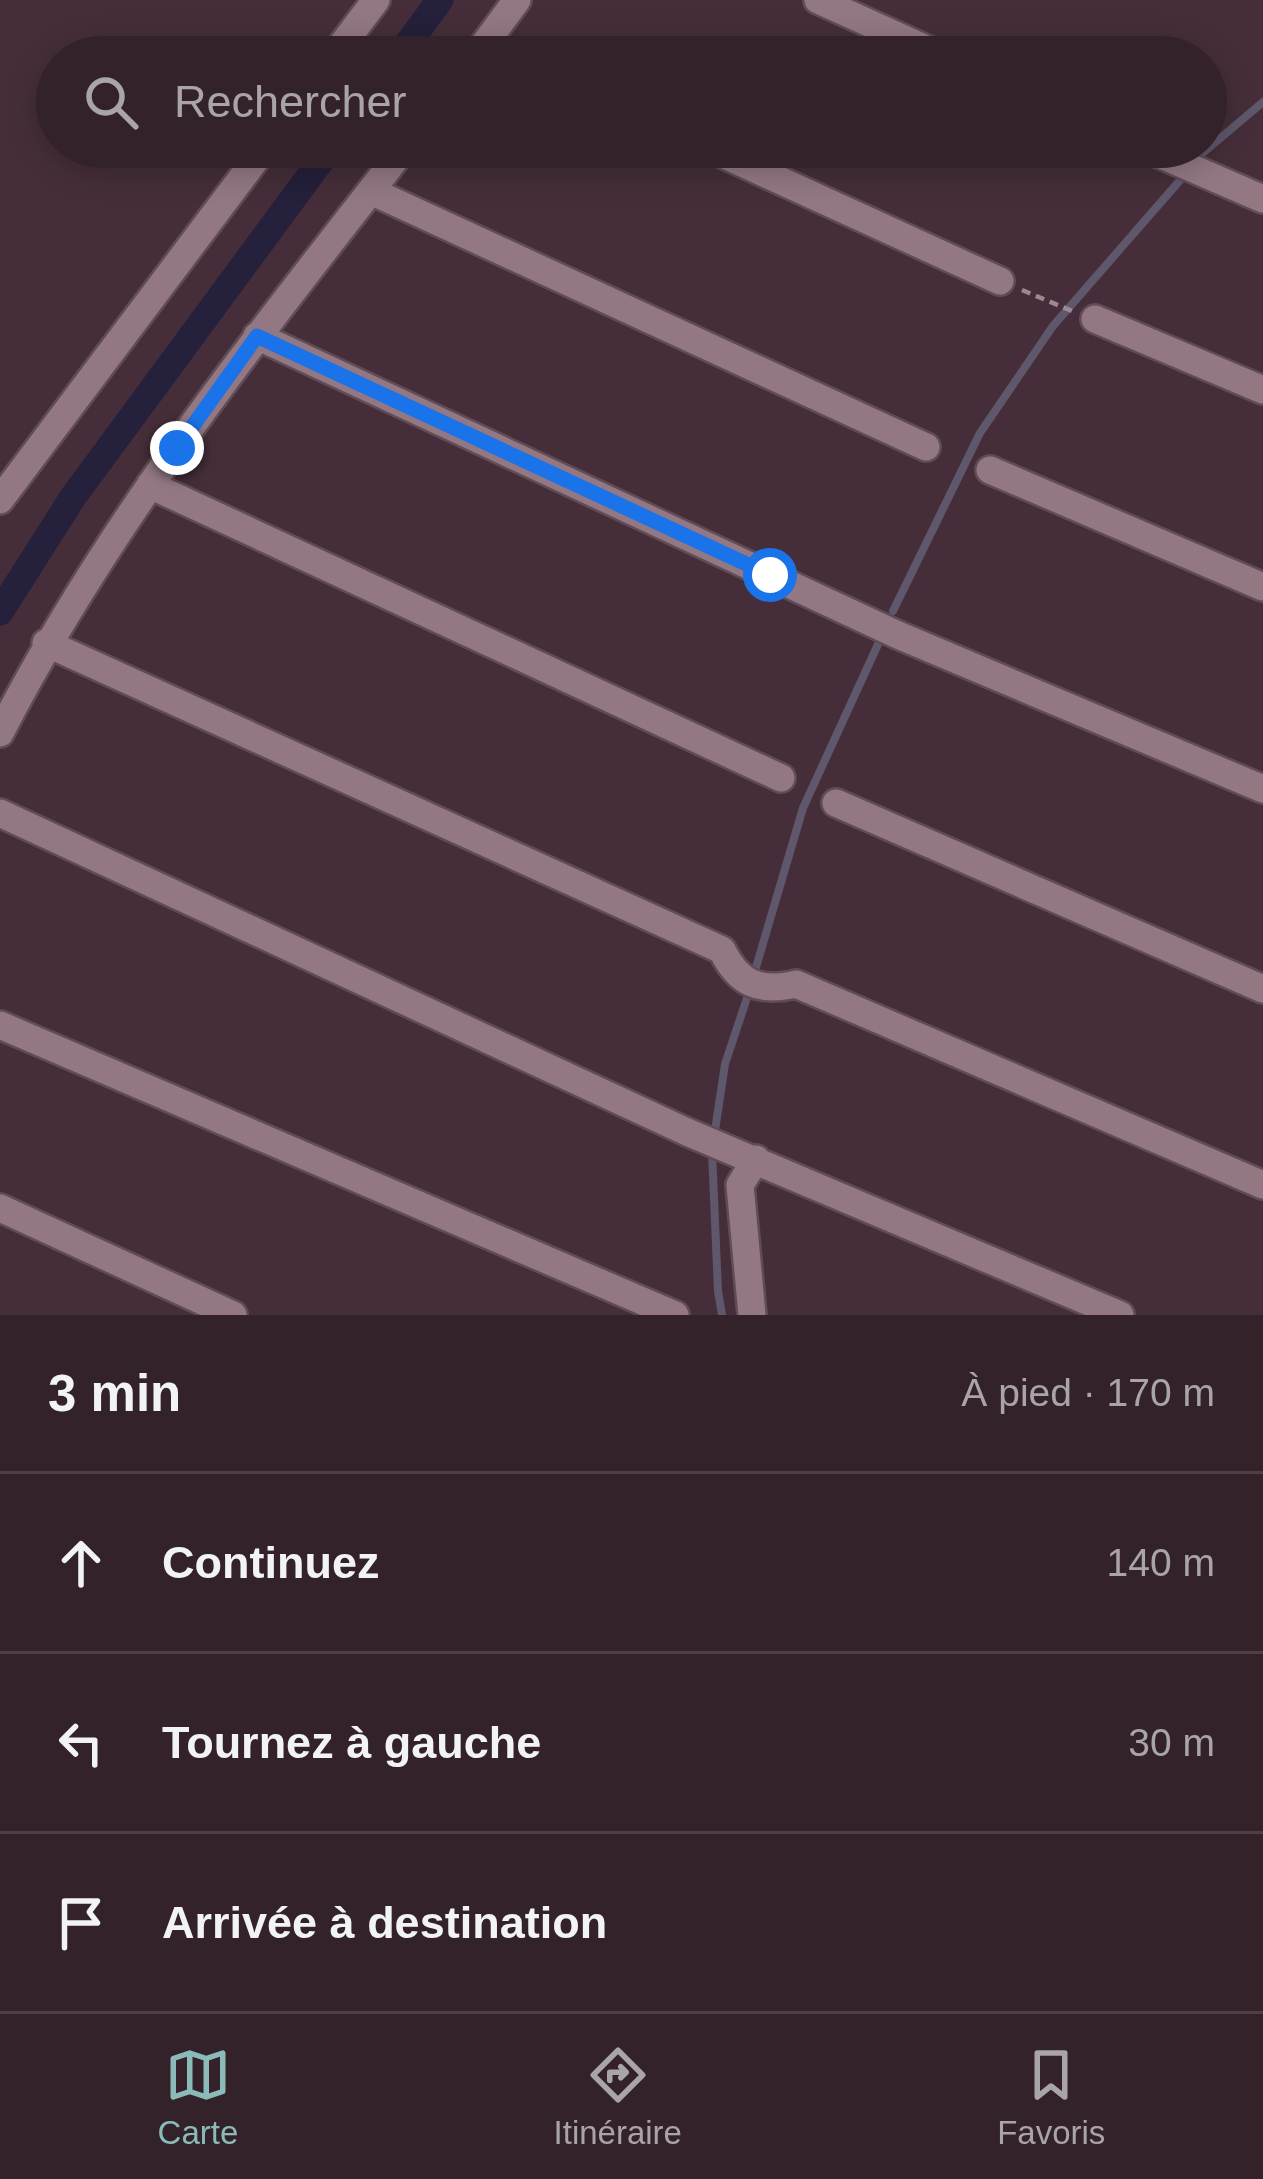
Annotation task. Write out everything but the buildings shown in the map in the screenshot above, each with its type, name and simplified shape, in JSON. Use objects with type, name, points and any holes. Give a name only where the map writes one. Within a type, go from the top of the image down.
[{"type":"street","points":[[349,36],[376,0]]},
{"type":"street","points":[[499,36],[517,0]]},
{"type":"street","points":[[818,0],[898,36]]},
{"type":"street","points":[[0,500],[250,168]]},
{"type":"street","points":[[0,733],[46,643],[150,485],[257,336],[388,168]]},
{"type":"street","points":[[753,168],[1000,281]]},
{"type":"street","points":[[1191,168],[1263,199]]},
{"type":"street","points":[[371,190],[926,447]]},
{"type":"street","points":[[1095,319],[1263,390]]},
{"type":"street","points":[[257,336],[898,635],[1263,789]]},
{"type":"street","points":[[990,470],[1263,587]]},
{"type":"street","points":[[150,485],[781,778]]},
{"type":"street","points":[[46,643],[722,950],[733,973],[751,986],[776,989],[796,984],[1263,1186]]},
{"type":"street","points":[[836,803],[1263,989]]},
{"type":"street","points":[[0,814],[687,1132],[1120,1315]]},
{"type":"street","points":[[0,1025],[675,1315]]},
{"type":"street","points":[[747,1156],[740,1185],[752,1315]]},
{"type":"street","points":[[0,1208],[233,1315]]},
{"type":"path","points":[[1000,281],[1095,319]]},
{"type":"waterway","points":[[413,36],[440,0]]},
{"type":"waterway","points":[[1227,132],[1263,102]]},
{"type":"waterway","points":[[0,612],[73,497],[316,168]]},
{"type":"waterway","points":[[893,611],[980,433],[1053,326],[1182,178]]},
{"type":"waterway","points":[[754,974],[803,808],[880,640]]},
{"type":"waterway","points":[[714,1137],[725,1064],[750,989]]},
{"type":"waterway","points":[[712,1152],[722,1315]]},
{"type":"route","points":[[177,448],[257,336],[770,575]]}]
